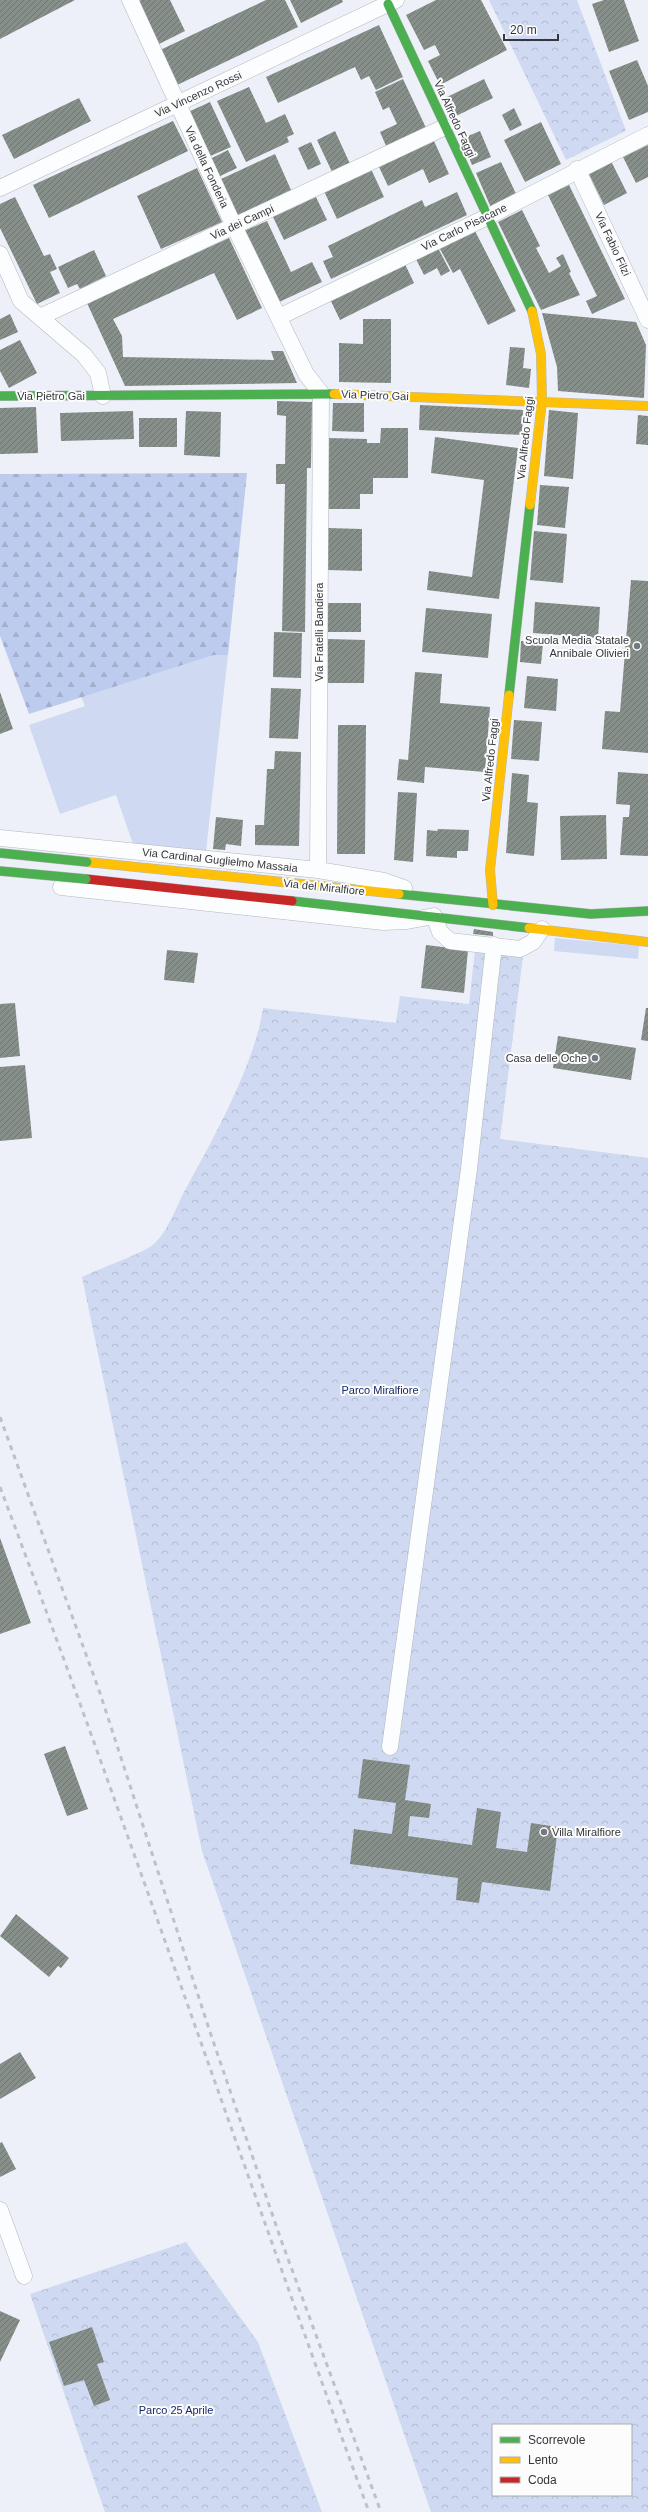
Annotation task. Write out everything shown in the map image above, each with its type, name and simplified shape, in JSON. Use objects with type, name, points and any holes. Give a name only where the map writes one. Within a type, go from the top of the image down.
[{"type":"street","name":"Via della Fonderia","points":[[130,0],[234,226],[306,374],[321,393]]},
{"type":"street","name":"Via Vincenzo Rossi","points":[[0,188],[392,2]]},
{"type":"street","name":"Via Alfredo Faggi","points":[[392,2],[445,127],[531,307],[541,354],[542,401],[490,870],[494,905]]},
{"type":"street","name":"Via dei Campi","points":[[40,317],[445,127]]},
{"type":"street","name":"Via Carlo Pisacane","points":[[279,317],[487,217],[577,169],[648,134]]},
{"type":"street","name":"Via Fabio Filzi","points":[[577,169],[648,320]]},
{"type":"street","name":"Via Pietro Gai","points":[[0,254],[21,301],[65,337],[98,373],[103,396]]},
{"type":"street","name":"Via Pietro Gai","points":[[0,396],[321,393],[648,406]]},
{"type":"street","name":"Via Fratelli Bandiera","points":[[318,870],[321,393]]},
{"type":"street","name":"Via Cardinal Guglielmo Massaia","points":[[0,838],[318,870],[384,881],[436,899]]},
{"type":"street","points":[[3,878],[8,857],[16,848],[29,841],[39,849],[46,871],[46,886]]},
{"type":"street","name":"Via del Miralfiore","points":[[0,853],[591,914],[622,914],[648,911]]},
{"type":"street","name":"Via del Miralfiore","points":[[3,878],[86,879],[434,916],[648,942]]},
{"type":"street","name":"Via del Miralfiore","points":[[3,878],[46,886],[383,922],[407,921],[434,916]]},
{"type":"street","points":[[434,916],[440,932],[450,941],[520,949],[533,942],[542,929]]},
{"type":"street","points":[[390,1747],[469,1169],[494,945]]},
{"type":"street","points":[[0,2210],[24,2276]]},
{"type":"green space","points":[[489,0],[577,0],[626,131],[566,160]]},
{"type":"green space","points":[[247,473],[228,655],[214,655],[29,714],[0,636],[0,474]]},
{"type":"green space","points":[[214,655],[228,655],[206,851],[133,844],[116,795],[60,814],[29,725],[85,706],[81,697]]},
{"type":"green space","points":[[555,938],[639,946],[638,959],[554,951]]},
{"type":"green space","name":"Parco Miralfiore","points":[[475,950],[523,956],[500,1139],[648,1158],[648,2512],[431,2512],[202,1851],[82,1277],[131,1256],[154,1244],[159,1239],[219,1128],[242,1078],[251,1054],[263,1008],[396,1023],[400,996],[469,1004]]},
{"type":"green space","name":"Parco 25 Aprile","points":[[186,2242],[258,2342],[322,2512],[105,2512],[30,2294]]},
{"type":"building","points":[[0,0],[75,0],[0,39]]},
{"type":"building","points":[[141,0],[170,0],[185,31],[157,45],[135,3]]},
{"type":"building","points":[[266,0],[285,0],[298,27],[175,86],[158,51]]},
{"type":"building","points":[[290,0],[342,0],[343,2],[301,23]]},
{"type":"building","points":[[436,0],[481,0],[507,50],[440,85],[428,61],[440,55],[435,45],[424,50],[406,15]]},
{"type":"building","points":[[604,0],[624,0],[639,41],[609,52],[592,4]]},
{"type":"building","points":[[379,25],[403,77],[376,90],[369,76],[361,80],[355,67],[278,103],[266,77]]},
{"type":"building","points":[[637,60],[648,86],[648,112],[629,120],[609,71]]},
{"type":"building","points":[[403,79],[427,130],[387,148],[380,132],[397,124],[389,107],[383,110],[375,92]]},
{"type":"building","points":[[484,79],[493,98],[454,117],[445,98]]},
{"type":"building","points":[[249,87],[266,123],[285,114],[294,134],[287,137],[289,142],[246,162],[217,101]]},
{"type":"building","points":[[79,98],[91,121],[14,159],[2,135]]},
{"type":"building","points":[[210,102],[231,147],[208,157],[188,112]]},
{"type":"building","points":[[514,108],[522,125],[510,131],[502,115]]},
{"type":"building","points":[[173,121],[188,151],[49,218],[33,185]]},
{"type":"building","points":[[541,122],[561,164],[525,182],[504,140]]},
{"type":"building","points":[[335,131],[351,166],[333,174],[317,140]]},
{"type":"building","points":[[480,131],[491,157],[472,165],[461,139]]},
{"type":"building","points":[[434,141],[449,174],[429,183],[423,169],[388,186],[379,167]]},
{"type":"building","points":[[311,142],[321,164],[308,170],[298,148]]},
{"type":"building","points":[[648,145],[648,177],[636,183],[623,157]]},
{"type":"building","points":[[228,150],[237,168],[216,178],[208,160]]},
{"type":"building","points":[[275,154],[291,190],[236,216],[219,180]]},
{"type":"building","points":[[611,161],[627,193],[604,205],[588,172]]},
{"type":"building","points":[[501,162],[518,198],[492,210],[476,173]]},
{"type":"building","points":[[197,168],[222,222],[161,249],[137,196]]},
{"type":"building","points":[[371,169],[384,197],[337,219],[324,191]]},
{"type":"building","points":[[569,185],[625,299],[592,314],[586,301],[597,296],[548,195]]},
{"type":"building","points":[[457,192],[467,215],[331,279],[323,261],[333,257],[328,246],[422,200],[425,207]]},
{"type":"building","points":[[15,197],[44,256],[50,254],[57,269],[50,272],[60,293],[37,304],[0,228],[0,204]]},
{"type":"building","points":[[316,197],[327,220],[284,240],[273,217]]},
{"type":"building","points":[[522,210],[540,246],[536,248],[549,273],[561,266],[556,258],[563,254],[571,272],[569,273],[580,295],[541,310],[498,222]]},
{"type":"building","points":[[267,221],[291,272],[312,262],[322,282],[277,303],[244,231]]},
{"type":"building","points":[[475,231],[516,311],[488,325],[460,269],[453,273],[440,249]]},
{"type":"building","points":[[229,238],[262,308],[237,320],[214,273],[113,319],[122,336],[123,357],[274,360],[271,351],[283,351],[297,383],[125,386],[87,303]]},
{"type":"building","points":[[438,248],[450,271],[441,276],[437,268],[424,275],[416,259]]},
{"type":"building","points":[[94,250],[106,276],[80,289],[77,284],[68,288],[58,267]]},
{"type":"building","points":[[403,260],[414,283],[340,320],[329,297]]},
{"type":"building","points":[[542,313],[636,322],[646,345],[644,398],[558,391],[557,367]]},
{"type":"building","points":[[10,314],[18,332],[0,340],[0,319]]},
{"type":"building","points":[[363,319],[391,319],[391,383],[339,382],[339,343],[363,344]]},
{"type":"building","points":[[20,340],[37,373],[9,388],[0,371],[0,350]]},
{"type":"building","points":[[510,347],[525,348],[523,368],[531,369],[529,388],[506,385]]},
{"type":"building","points":[[277,401],[312,402],[311,468],[307,468],[305,632],[282,631],[285,484],[276,484],[276,464],[285,464],[286,416],[277,415]]},
{"type":"building","points":[[333,403],[364,403],[364,432],[332,431]]},
{"type":"building","points":[[420,405],[523,410],[522,435],[419,430]]},
{"type":"building","points":[[36,407],[38,453],[0,454],[0,408]]},
{"type":"building","points":[[549,410],[578,413],[573,479],[544,476]]},
{"type":"building","points":[[133,411],[134,439],[61,441],[60,413]]},
{"type":"building","points":[[186,411],[221,412],[220,457],[184,455]]},
{"type":"building","points":[[638,415],[648,416],[648,445],[636,444]]},
{"type":"building","points":[[139,418],[177,418],[177,447],[139,447]]},
{"type":"building","points":[[381,428],[408,428],[408,478],[373,478],[373,494],[360,494],[360,509],[327,509],[328,438],[367,439],[367,443],[380,443]]},
{"type":"building","points":[[435,437],[518,448],[499,599],[427,590],[429,571],[472,577],[484,480],[431,473]]},
{"type":"building","points":[[540,485],[569,487],[565,528],[537,525]]},
{"type":"building","points":[[328,528],[362,529],[362,571],[328,570]]},
{"type":"building","points":[[534,531],[567,534],[563,583],[530,580]]},
{"type":"building","name":"Scuola Media Statale Annibale Olivieri","points":[[631,580],[648,581],[648,753],[602,749],[605,711],[620,712]]},
{"type":"building","points":[[535,602],[600,607],[598,638],[533,633]]},
{"type":"building","points":[[327,603],[361,603],[361,632],[327,632]]},
{"type":"building","points":[[426,608],[492,614],[488,658],[422,652]]},
{"type":"building","points":[[274,632],[302,633],[301,678],[273,677]]},
{"type":"building","points":[[328,639],[365,640],[364,683],[328,683]]},
{"type":"building","points":[[521,641],[543,643],[541,664],[520,662]]},
{"type":"building","points":[[415,672],[442,674],[440,703],[490,707],[485,772],[425,767],[424,783],[397,780],[399,759],[408,760]]},
{"type":"building","points":[[527,676],[558,679],[556,711],[524,708]]},
{"type":"building","points":[[271,688],[301,689],[298,739],[269,738]]},
{"type":"building","points":[[0,692],[13,729],[0,734]]},
{"type":"building","points":[[514,720],[542,722],[539,761],[511,759]]},
{"type":"building","points":[[338,725],[366,725],[365,854],[337,854]]},
{"type":"building","points":[[275,751],[301,752],[299,846],[255,845],[255,825],[264,825],[267,769],[274,769]]},
{"type":"building","points":[[618,772],[648,774],[648,856],[620,855],[623,817],[629,817],[630,805],[616,804]]},
{"type":"building","points":[[512,773],[529,775],[527,802],[538,803],[534,856],[506,853]]},
{"type":"building","points":[[398,792],[417,793],[413,862],[394,860]]},
{"type":"building","points":[[606,815],[607,859],[561,860],[560,816]]},
{"type":"building","points":[[216,817],[243,820],[241,846],[226,844],[225,850],[213,849]]},
{"type":"building","points":[[438,829],[469,830],[468,851],[457,851],[457,858],[426,856],[427,830],[437,831]]},
{"type":"building","points":[[474,929],[493,932],[493,936],[473,934]]},
{"type":"building","points":[[426,945],[468,950],[464,993],[421,988]]},
{"type":"building","points":[[167,950],[198,953],[194,983],[164,980]]},
{"type":"building","points":[[15,1003],[20,1056],[0,1058],[0,1004]]},
{"type":"building","points":[[646,1008],[648,1008],[648,1041],[641,1040]]},
{"type":"building","name":"Casa delle Oche","points":[[558,1036],[636,1048],[631,1080],[553,1068]]},
{"type":"building","points":[[25,1065],[32,1138],[0,1141],[0,1067]]},
{"type":"building","points":[[0,1538],[31,1623],[0,1634]]},
{"type":"building","points":[[65,1746],[88,1809],[67,1816],[44,1754]]},
{"type":"building","name":"Villa Miralfiore","points":[[363,1759],[410,1765],[405,1800],[431,1804],[429,1818],[410,1816],[408,1836],[472,1845],[477,1808],[501,1812],[496,1848],[527,1852],[531,1823],[558,1827],[550,1891],[482,1882],[479,1903],[456,1900],[458,1878],[350,1864],[354,1829],[392,1834],[396,1803],[358,1798]]},
{"type":"building","points":[[16,1914],[69,1958],[61,1968],[58,1966],[49,1977],[0,1936]]},
{"type":"building","points":[[20,2052],[36,2078],[0,2099],[0,2064]]},
{"type":"building","points":[[2,2142],[16,2169],[0,2177],[0,2143]]},
{"type":"building","points":[[0,2311],[20,2320],[0,2362]]},
{"type":"building","points":[[92,2327],[104,2362],[97,2364],[110,2400],[94,2406],[84,2380],[64,2386],[49,2342]]},
{"type":"railway","points":[[0,1417],[100,1693],[210,2032],[280,2237],[381,2512]]},
{"type":"railway","points":[[0,1487],[94,1743],[369,2512]]},
{"type":"traffic: fast","points":[[388,4],[532,311]]},
{"type":"traffic: fast","points":[[0,396],[334,394]]},
{"type":"traffic: fast","points":[[509,695],[530,505]]},
{"type":"traffic: fast","points":[[0,853],[87,862]]},
{"type":"traffic: fast","points":[[0,871],[86,879]]},
{"type":"traffic: fast","points":[[399,894],[591,914],[648,911]]},
{"type":"traffic: fast","points":[[292,901],[529,928]]},
{"type":"traffic: slow","points":[[530,505],[542,401],[541,354],[532,311]]},
{"type":"traffic: slow","points":[[334,394],[648,406]]},
{"type":"traffic: slow","points":[[493,905],[490,870],[509,695]]},
{"type":"traffic: slow","points":[[87,862],[399,894]]},
{"type":"traffic: slow","points":[[529,928],[648,942]]},
{"type":"traffic: jam","points":[[86,879],[292,901]]},
{"type":"place","name":"Scuola Media Statale Annibale Olivieri","points":[[637,646]]},
{"type":"place","name":"Casa delle Oche","points":[[595,1058]]},
{"type":"place","name":"Villa Miralfiore","points":[[544,1832]]}]
